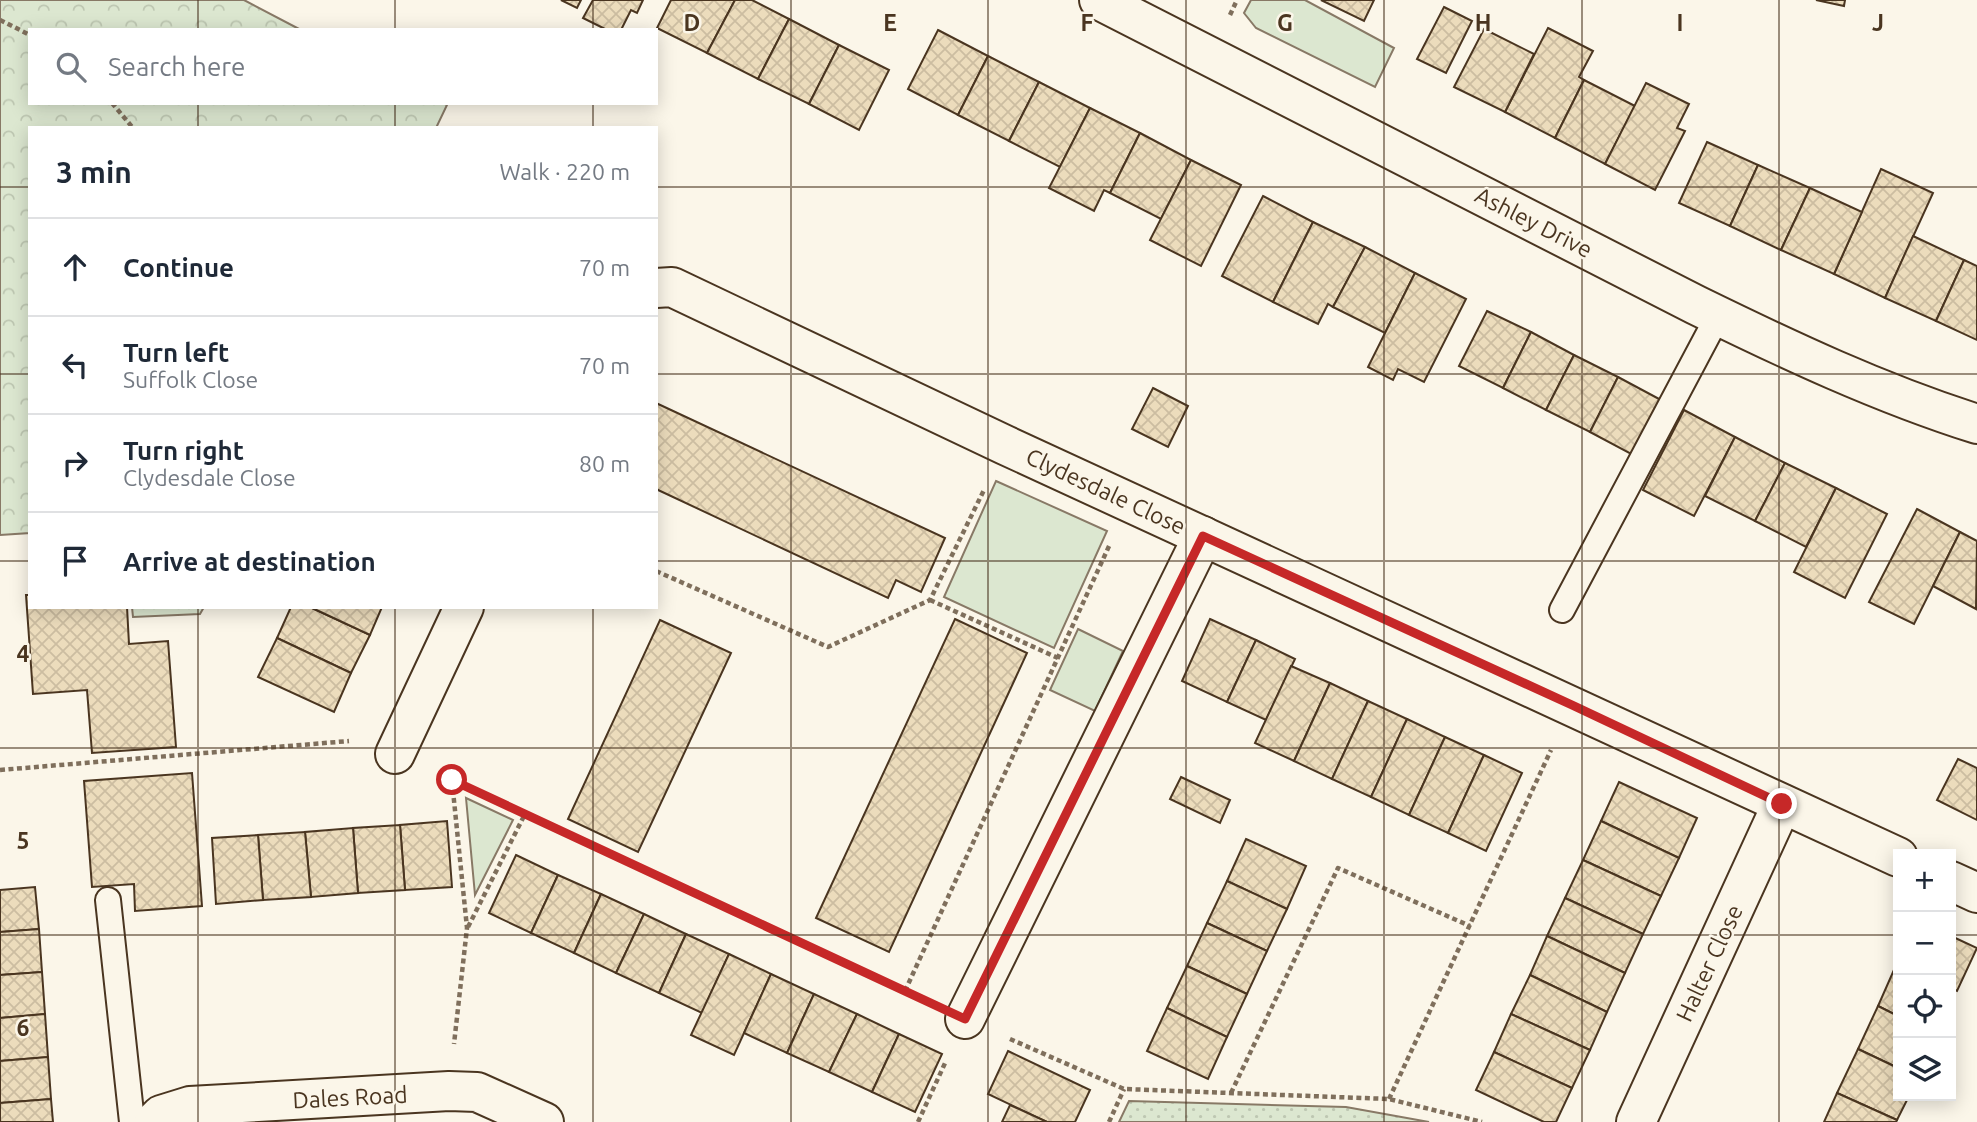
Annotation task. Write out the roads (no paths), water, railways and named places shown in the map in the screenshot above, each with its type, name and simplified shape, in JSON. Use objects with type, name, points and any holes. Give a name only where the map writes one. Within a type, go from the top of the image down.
[{"type":"street","name":"Ashley Drive","points":[[1099,0],[1718,316],[1874,388],[1977,424]]},
{"type":"street","name":"Clydesdale Close","points":[[658,288],[672,287],[1005,445],[1893,855]]},
{"type":"street","points":[[965,1019],[1203,536]]},
{"type":"street","points":[[395,754],[463,609]]},
{"type":"street","name":"Halter Close","points":[[1636,1122],[1782,804]]},
{"type":"street","points":[[1956,883],[1977,893]]},
{"type":"street","name":"Dales Road","points":[[153,1122],[161,1115],[190,1106],[449,1091],[477,1093],[544,1122]]},
{"type":"lane","points":[[1562,610],[1718,316]]},
{"type":"lane","points":[[108,900],[132,1122]]}]
